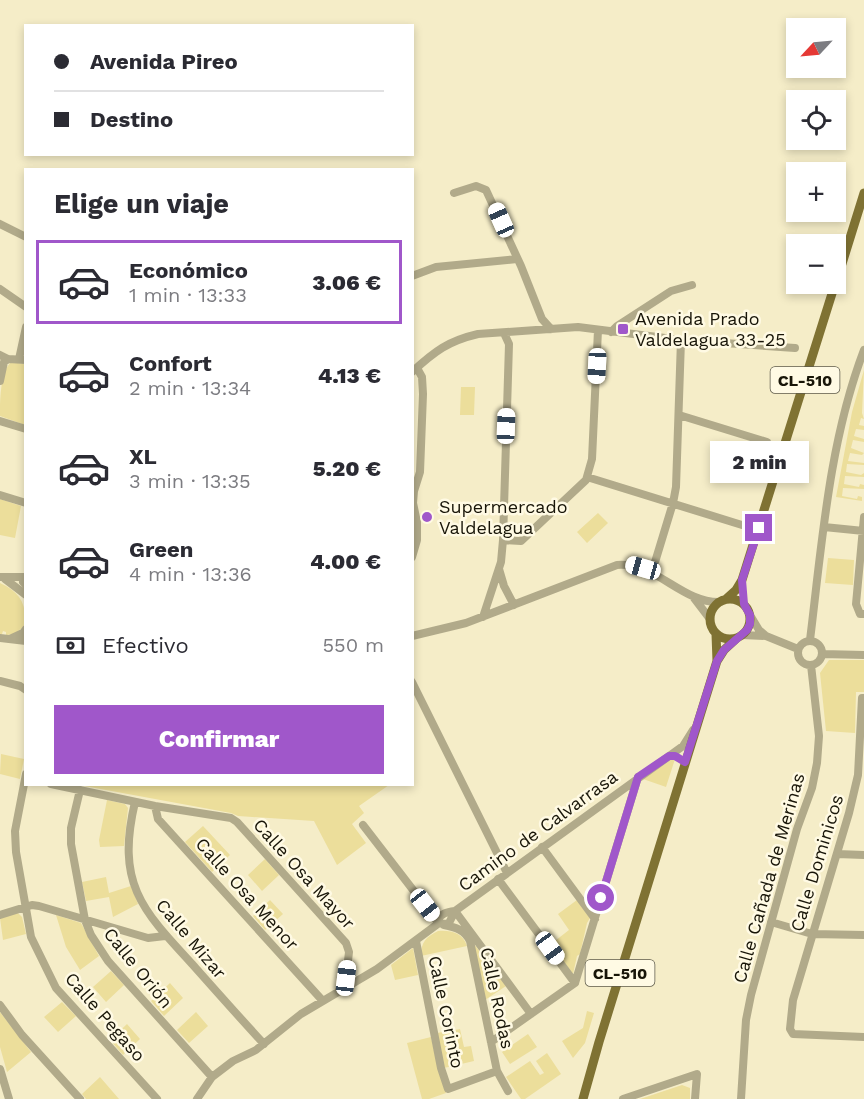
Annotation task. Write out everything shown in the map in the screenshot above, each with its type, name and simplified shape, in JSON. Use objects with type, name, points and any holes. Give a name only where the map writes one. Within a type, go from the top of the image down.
[{"type":"main road","name":"CL-510","points":[[846,251],[864,193]]},
{"type":"main road","name":"CL-510","points":[[717,661],[716,634],[710,620],[711,612],[736,590],[742,580],[833,294]]},
{"type":"main road","name":"CL-510","points":[[583,1099],[717,661],[724,650],[750,624],[750,615],[744,604],[742,580]]},
{"type":"main road","points":[[723,600],[733,599],[744,604]]},
{"type":"main road","points":[[716,634],[729,639],[739,637]]},
{"type":"street","points":[[454,193],[476,186],[486,190],[542,319],[551,329]]},
{"type":"street","points":[[0,224],[24,236]]},
{"type":"street","points":[[414,275],[426,269],[447,265],[517,258]]},
{"type":"street","points":[[611,332],[671,291],[692,285]]},
{"type":"street","points":[[0,290],[24,306]]},
{"type":"street","points":[[631,335],[632,316]]},
{"type":"street","points":[[535,330],[542,319]]},
{"type":"street","points":[[414,488],[420,472],[423,394],[422,377],[415,370],[435,351],[453,341],[478,334],[578,327],[681,340],[795,348]]},
{"type":"street","points":[[504,540],[521,541],[577,490],[587,477],[592,459],[598,330]]},
{"type":"street","points":[[509,344],[520,331]]},
{"type":"street","points":[[483,617],[499,569],[504,540],[509,344],[504,333]]},
{"type":"street","points":[[652,572],[674,503],[681,340]]},
{"type":"street","points":[[0,381],[4,357],[22,359],[24,343]]},
{"type":"street","points":[[810,640],[824,527],[843,414],[864,350]]},
{"type":"street","points":[[679,415],[767,442]]},
{"type":"street","points":[[0,421],[24,428]]},
{"type":"street","points":[[587,477],[742,525]]},
{"type":"street","points":[[0,495],[24,502]]},
{"type":"street","points":[[414,550],[417,540],[415,515]]},
{"type":"street","points":[[862,614],[856,603],[864,517]]},
{"type":"street","points":[[824,527],[863,531]]},
{"type":"street","points":[[414,636],[466,623],[617,565],[632,565],[652,572],[702,601],[723,600]]},
{"type":"street","points":[[499,569],[503,584],[514,605]]},
{"type":"street","points":[[2,578],[24,581]]},
{"type":"street","points":[[2,578],[24,594]]},
{"type":"street","points":[[493,584],[503,584]]},
{"type":"street","points":[[693,597],[710,620]]},
{"type":"street","points":[[750,615],[759,630],[766,636],[798,649]]},
{"type":"street","points":[[4,639],[24,634]]},
{"type":"street","points":[[739,637],[766,636]]},
{"type":"street","points":[[810,640],[819,645],[822,654],[820,660],[811,665],[799,659],[798,649],[810,640]]},
{"type":"street","points":[[822,654],[864,655]]},
{"type":"street","name":"Calle Cañada de Merinas","points":[[741,1099],[748,1006],[817,764],[819,736],[811,665]]},
{"type":"street","points":[[0,681],[24,689]]},
{"type":"street","points":[[414,686],[507,873]]},
{"type":"street","name":"Calle Dominicos","points":[[863,698],[861,775],[793,1000],[790,1029],[793,1034],[864,1037]]},
{"type":"street","name":"Camino de Calvarrasa","points":[[440,923],[445,912],[453,913],[683,746],[698,721]]},
{"type":"street","points":[[669,756],[675,756],[685,762]]},
{"type":"street","points":[[491,1042],[575,983],[638,777]]},
{"type":"street","name":"Calle Pegaso","points":[[24,782],[15,831],[16,852],[31,937],[56,988],[157,1099]]},
{"type":"street","points":[[61,786],[155,806]]},
{"type":"street","name":"Calle Orión","points":[[80,790],[71,836],[85,920],[90,935],[108,961],[212,1077]]},
{"type":"street","points":[[619,791],[631,805]]},
{"type":"street","name":"Calle Mizar","points":[[135,802],[128,843],[133,882],[146,912],[165,936],[264,1044]]},
{"type":"street","name":"Calle Osa Mayor","points":[[155,806],[231,818],[237,822],[346,943],[349,952],[345,981],[329,993]]},
{"type":"street","name":"Calle Osa Menor","points":[[155,806],[158,819],[329,993]]},
{"type":"street","points":[[197,1099],[212,1077],[232,1061],[256,1050],[329,993],[361,980],[440,923],[363,825]]},
{"type":"street","points":[[542,847],[595,919]]},
{"type":"street","points":[[837,854],[864,855]]},
{"type":"street","points":[[498,879],[575,983]]},
{"type":"street","points":[[0,915],[25,907],[39,906],[148,938],[165,936]]},
{"type":"street","points":[[453,913],[531,1014]]},
{"type":"street","points":[[771,922],[812,934],[864,935]]},
{"type":"street","name":"Calle Rodas","points":[[440,923],[469,934],[497,1071],[508,1090]]},
{"type":"street","name":"Calle Corinto","points":[[416,941],[441,1068],[448,1089],[497,1071]]},
{"type":"street","points":[[0,1005],[22,1035],[80,1099]]},
{"type":"street","points":[[0,1069],[9,1099]]},
{"type":"street","points":[[623,1099],[697,1074],[695,1099]]},
{"type":"shaded area","points":[[11,362],[24,364],[24,425],[0,416],[3,380]]},
{"type":"shaded area","points":[[864,370],[862,413],[864,419],[861,418],[859,425],[864,426],[864,430],[856,429],[854,436],[864,439],[864,442],[853,440],[851,448],[864,453],[862,455],[850,453],[848,461],[864,463],[864,465],[847,464],[846,472],[861,475],[864,473],[864,477],[845,476],[844,484],[859,487],[860,484],[864,485],[864,489],[843,488],[842,496],[857,499],[858,496],[862,497],[862,501],[836,497],[852,412]]},
{"type":"shaded area","points":[[461,387],[475,387],[474,415],[460,415]]},
{"type":"shaded area","points":[[0,499],[21,506],[15,538],[0,535]]},
{"type":"shaded area","points":[[598,513],[608,523],[587,543],[577,532]]},
{"type":"shaded area","points":[[828,558],[854,560],[853,585],[825,583]]},
{"type":"shaded area","points":[[0,583],[17,594],[23,604],[24,625],[17,632],[9,635],[3,631],[0,634]]},
{"type":"shaded area","points":[[829,660],[864,660],[864,692],[856,692],[855,733],[826,731],[820,673]]},
{"type":"shaded area","points":[[1,754],[24,759],[20,779],[0,774]]},
{"type":"shaded area","points":[[673,758],[675,759],[666,787],[643,779]]},
{"type":"shaded area","points":[[84,786],[388,786],[359,806],[364,813],[352,824],[366,843],[337,865],[314,821],[238,816]]},
{"type":"shaded area","points":[[107,800],[125,804],[128,808],[124,846],[100,847],[99,840]]},
{"type":"shaded area","points":[[203,826],[230,855],[212,872],[185,842]]},
{"type":"shaded area","points":[[265,859],[279,875],[262,891],[248,875]]},
{"type":"shaded area","points":[[106,877],[109,893],[131,886],[138,904],[113,917],[109,897],[86,901],[82,882]]},
{"type":"shaded area","points":[[270,900],[283,914],[265,930],[253,916]]},
{"type":"shaded area","points":[[577,900],[590,918],[573,974],[551,944],[569,930],[558,914]]},
{"type":"shaded area","points":[[18,913],[22,917],[26,934],[3,940],[0,918]]},
{"type":"shaded area","points":[[56,915],[81,923],[99,956],[80,970],[66,947]]},
{"type":"shaded area","points":[[438,931],[456,933],[463,938],[467,946],[421,956],[425,941]]},
{"type":"shaded area","points":[[474,944],[506,986],[485,1000]]},
{"type":"shaded area","points":[[413,948],[418,975],[395,980],[391,965]]},
{"type":"shaded area","points":[[111,971],[124,985],[106,1002],[93,987]]},
{"type":"shaded area","points":[[170,983],[183,998],[164,1016],[151,1001]]},
{"type":"shaded area","points":[[62,1002],[76,1016],[58,1032],[44,1017]]},
{"type":"shaded area","points":[[587,1011],[594,1013],[585,1043],[573,1058],[562,1041],[583,1028]]},
{"type":"shaded area","points":[[0,1012],[31,1052],[7,1072],[0,1047]]},
{"type":"shaded area","points":[[196,1012],[208,1026],[189,1043],[177,1030]]},
{"type":"shaded area","points":[[127,1024],[140,1039],[123,1055],[110,1040]]},
{"type":"shaded area","points":[[460,1029],[464,1047],[471,1046],[474,1061],[444,1068],[437,1033]]},
{"type":"shaded area","points":[[528,1034],[537,1047],[510,1064],[502,1052]]},
{"type":"shaded area","points":[[431,1037],[446,1093],[422,1099],[407,1043]]},
{"type":"shaded area","points":[[547,1053],[561,1074],[525,1099],[521,1099],[506,1077],[530,1061],[540,1075],[544,1073],[536,1061]]},
{"type":"shaded area","points":[[100,1077],[119,1099],[86,1099],[82,1094]]},
{"type":"shaded area","points":[[682,1085],[690,1088],[690,1099],[640,1099]]},
{"type":"place","name":"Avenida Prado Valdelagua 33-25","points":[[623,329]]},
{"type":"place","name":"Supermercado Valdelagua","points":[[427,517]]},
{"type":"route","points":[[601,898],[638,777],[669,756],[675,756],[685,762],[717,661],[724,650],[742,635],[750,624],[750,615],[744,604],[742,580],[759,528]]}]
